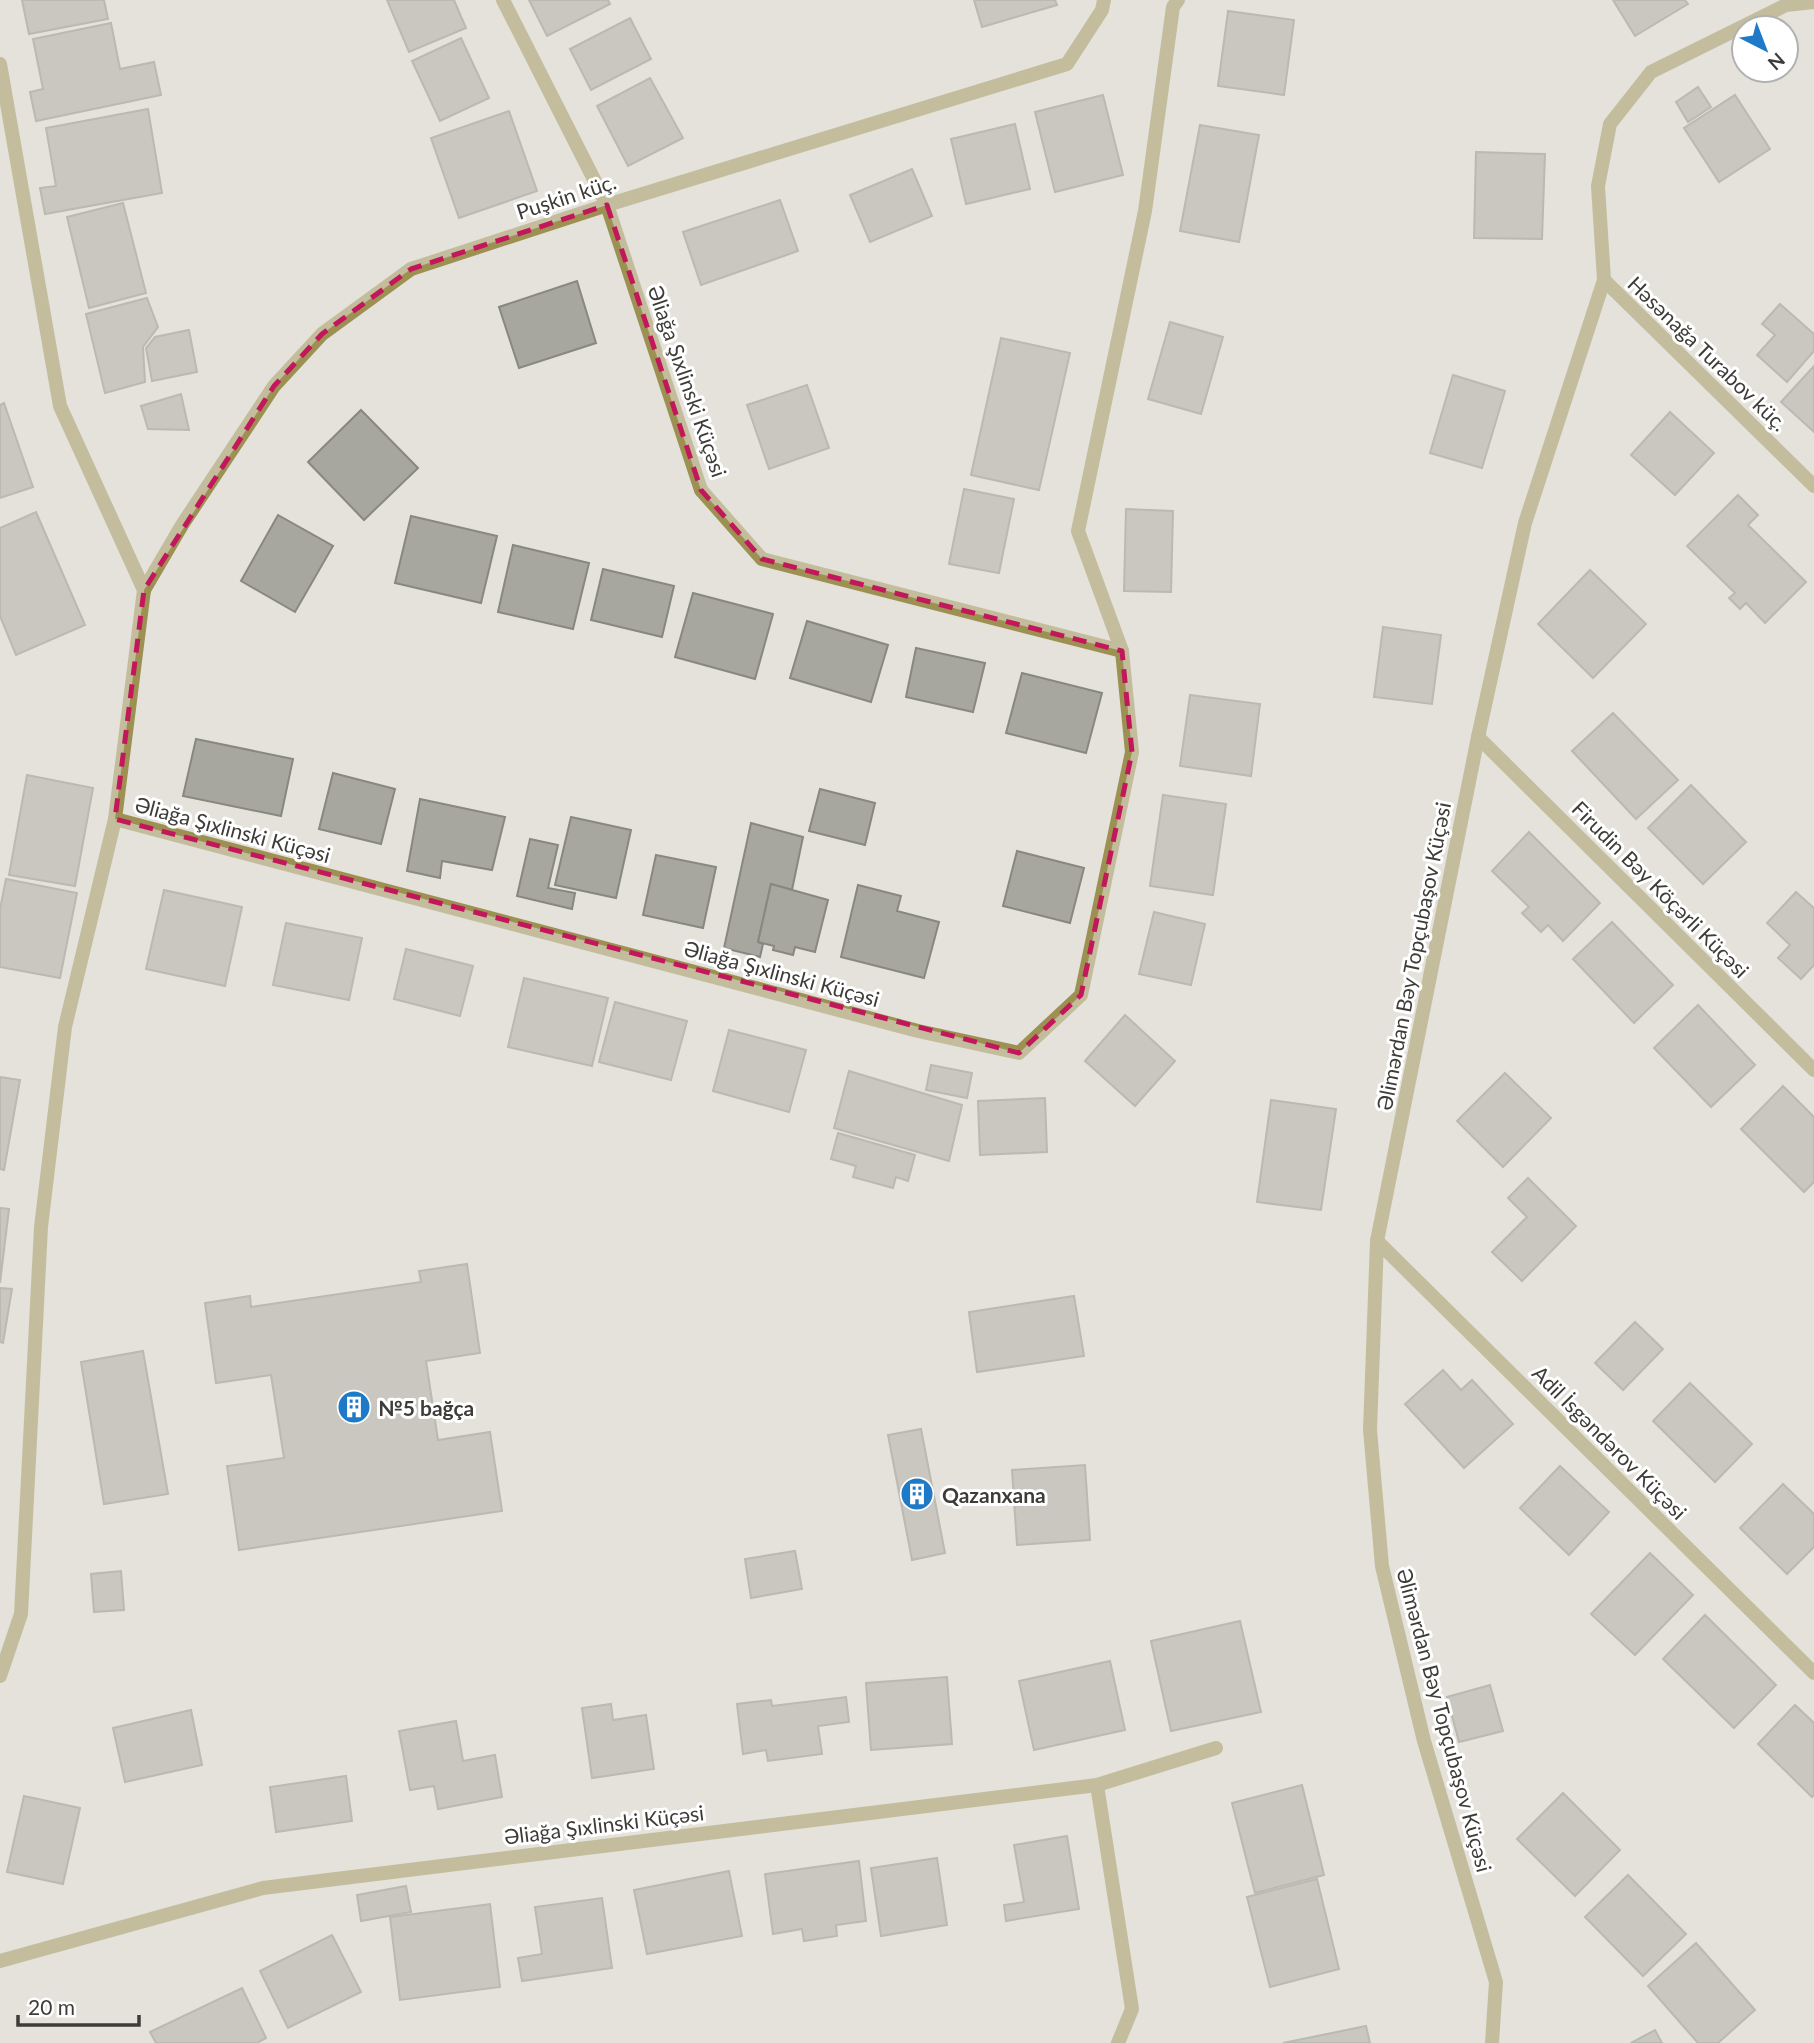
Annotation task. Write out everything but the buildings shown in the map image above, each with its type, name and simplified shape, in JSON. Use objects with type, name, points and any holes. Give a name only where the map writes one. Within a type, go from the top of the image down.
[{"type":"street","name":"Əliağa Şıxlinski Küçəsi","points":[[503,0],[607,205],[701,490],[762,559],[1122,651]]},
{"type":"street","name":"Puşkin küç.","points":[[144,590],[182,524],[274,386],[322,334],[411,269],[607,205],[1067,64],[1102,10],[1104,0]]},
{"type":"street","name":"Əliağa Şıxlinski Küçəsi","points":[[115,819],[918,1031],[1019,1053],[1081,995],[1132,752],[1122,651],[1078,531],[1145,211],[1173,7],[1178,0]]},
{"type":"street","name":"Əlimərdan Bəy Topçubaşov Küçəsi","points":[[1492,2043],[1496,1982],[1424,1741],[1382,1566],[1370,1430],[1377,1241],[1478,737],[1525,523],[1604,280],[1598,186],[1610,124],[1651,72],[1786,5],[1814,2]]},
{"type":"street","points":[[0,64],[60,406],[144,590],[115,819],[65,1027],[41,1227],[21,1614],[0,1676]]},
{"type":"street","name":"Həsənağa Turabov küç.","points":[[1604,280],[1814,486]]},
{"type":"street","name":"Firudin Bəy Köçərli Küçəsi","points":[[1478,737],[1814,1070]]},
{"type":"street","name":"Adil İsgəndərov Küçəsi","points":[[1377,1241],[1814,1673]]},
{"type":"street","name":"Əliağa Şıxlinski Küçəsi","points":[[0,1961],[263,1888],[1097,1785],[1216,1748]]},
{"type":"street","points":[[1097,1785],[1132,2009],[1118,2043]]},
{"type":"highlighted area","points":[[607,205],[701,490],[762,559],[1122,651],[1132,752],[1081,995],[1019,1053],[115,819],[144,590],[274,386],[322,334],[411,269]]},
{"type":"place","name":"№5 bağça","points":[[354,1407]]},
{"type":"place","name":"Qazanxana","points":[[917,1494]]}]
